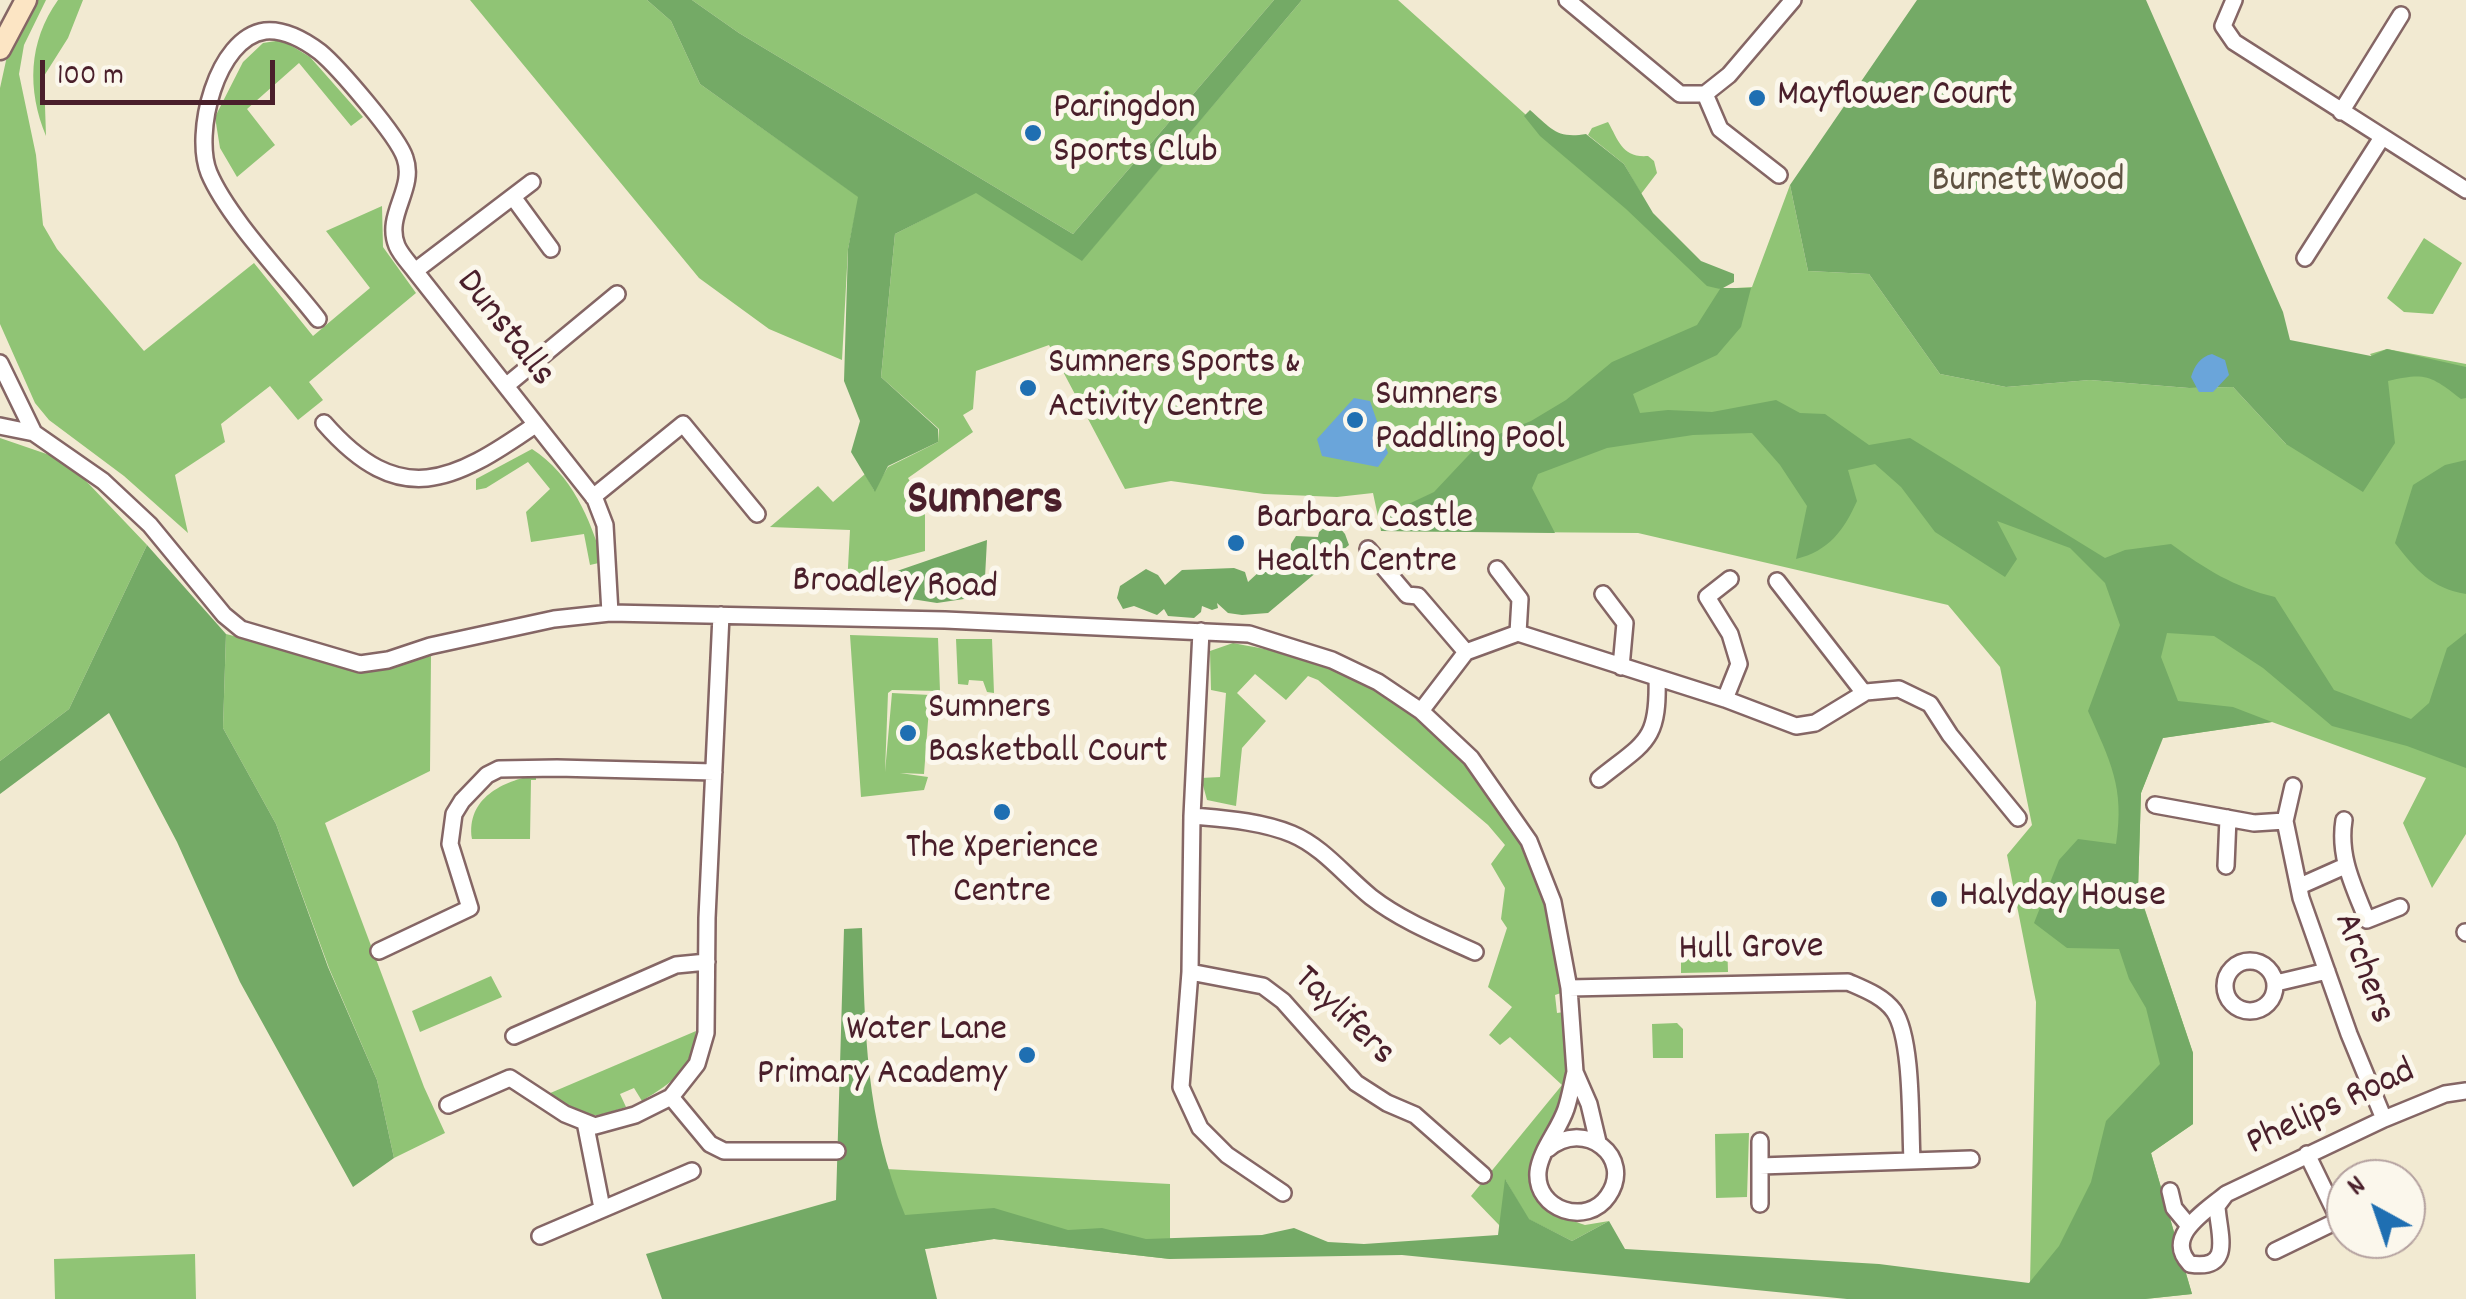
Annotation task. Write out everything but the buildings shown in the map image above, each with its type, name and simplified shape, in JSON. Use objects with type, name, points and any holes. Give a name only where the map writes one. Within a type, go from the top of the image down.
[{"type":"main road","points":[[0,49],[26,0]]},
{"type":"street","points":[[1567,0],[1680,94],[1705,94],[1729,75],[1792,0]]},
{"type":"street","points":[[2234,0],[2223,26],[2234,42],[2466,190]]},
{"type":"street","points":[[2340,112],[2401,15]]},
{"type":"street","points":[[318,319],[231,210],[208,172],[202,138],[208,104],[222,66],[262,31],[291,34],[321,53],[384,126],[406,159],[406,188],[392,222],[397,246],[415,271]]},
{"type":"street","points":[[1705,94],[1720,129],[1779,175]]},
{"type":"street","points":[[2305,258],[2381,139]]},
{"type":"street","name":"Dunstalls","points":[[532,182],[415,271],[593,497],[605,525],[610,614]]},
{"type":"street","points":[[512,197],[552,249]]},
{"type":"street","points":[[507,385],[617,294]]},
{"type":"street","name":"Broadley Road","points":[[0,362],[34,432]]},
{"type":"street","points":[[324,423],[364,462],[390,475],[438,478],[482,462],[535,424]]},
{"type":"street","points":[[593,497],[682,424],[757,514]]},
{"type":"street","name":"Broadley Road","points":[[0,426],[34,432],[129,503],[240,629],[360,664],[554,618],[610,614],[945,620],[1249,634],[1332,660],[1378,682],[1422,711],[1471,758],[1529,841],[1553,902],[1569,988],[1576,1072],[1598,1142],[1613,1162],[1613,1186],[1608,1197],[1588,1212],[1563,1211],[1544,1195],[1538,1172],[1566,1110],[1576,1072]]},
{"type":"street","points":[[1368,548],[1407,596],[1418,596],[1466,652]]},
{"type":"street","points":[[1496,569],[1520,599],[1518,633]]},
{"type":"street","points":[[1725,698],[1740,664],[1730,634],[1707,597],[1730,578]]},
{"type":"street","points":[[1777,581],[1864,693]]},
{"type":"street","points":[[1603,594],[1625,623],[1621,667]]},
{"type":"street","points":[[448,1104],[510,1078],[564,1114],[595,1126],[635,1115],[672,1097],[697,1064],[706,1033],[721,615]]},
{"type":"street","points":[[1201,631],[1192,816],[1190,972],[1181,1087],[1200,1128],[1227,1155],[1282,1193]]},
{"type":"street","points":[[1422,711],[1466,652],[1518,633],[1725,698],[1796,726],[1815,723],[1864,693],[1900,688],[1930,704],[1950,735],[2018,818]]},
{"type":"street","points":[[1599,779],[1650,738],[1658,713],[1657,678]]},
{"type":"street","points":[[379,951],[470,908],[450,844],[454,814],[487,775],[499,769],[538,768],[714,772]]},
{"type":"street","points":[[2293,786],[2285,820],[2300,886]]},
{"type":"street","points":[[2155,804],[2254,823],[2285,820]]},
{"type":"street","points":[[1192,816],[1254,822],[1294,835],[1333,861],[1373,898],[1424,929],[1475,952]]},
{"type":"street","points":[[2226,866],[2228,818]]},
{"type":"street","name":"Archers","points":[[2344,820],[2341,838],[2345,866],[2367,920],[2400,907]]},
{"type":"street","name":"Archers","points":[[2345,866],[2300,886],[2327,971],[2384,1119]]},
{"type":"street","points":[[514,1036],[676,965],[706,962]]},
{"type":"street","points":[[2276,983],[2327,971]]},
{"type":"street","name":"Taylifers","points":[[1190,972],[1264,986],[1283,1001],[1356,1083],[1415,1115],[1483,1175]]},
{"type":"street","name":"Hull Grove","points":[[1569,988],[1848,982],[1875,994],[1895,1013],[1907,1054],[1912,1160]]},
{"type":"street","name":"Phelips Road","points":[[2189,1226],[2226,1194],[2307,1154],[2445,1094],[2466,1090]]},
{"type":"street","points":[[672,1097],[710,1144],[724,1151],[837,1151]]},
{"type":"street","points":[[585,1122],[602,1208]]},
{"type":"street","points":[[1548,1149],[1566,1137],[1598,1142]]},
{"type":"street","points":[[1760,1142],[1760,1204]]},
{"type":"street","points":[[2307,1154],[2326,1188]]},
{"type":"street","points":[[1760,1166],[1970,1159]]},
{"type":"street","points":[[540,1236],[692,1171]]},
{"type":"street","points":[[2170,1191],[2174,1208],[2189,1226],[2181,1238],[2183,1257],[2190,1264],[2201,1266],[2215,1260],[2222,1247],[2217,1206],[2226,1194]]},
{"type":"street","points":[[2275,1251],[2326,1226]]},
{"type":"green space","points":[[32,0],[46,0],[24,45],[19,74],[36,155],[43,225],[57,249],[144,351],[254,263],[313,336],[370,288],[326,231],[382,206],[383,247],[416,293],[309,382],[323,400],[298,420],[270,386],[221,424],[225,442],[175,475],[188,533],[124,476],[49,420],[35,403],[0,324],[0,88],[9,47]]},
{"type":"green space","points":[[58,0],[83,0],[68,38],[44,76],[46,136],[36,101],[34,66],[41,32]]},
{"type":"green space","points":[[470,0],[647,0],[671,21],[700,84],[859,197],[848,249],[842,360],[769,329],[699,278]]},
{"type":"green space","points":[[647,0],[692,0],[739,33],[1073,234],[1274,0],[1302,0],[1082,261],[976,193],[895,234],[881,377],[938,429],[938,442],[888,466],[875,492],[851,452],[860,421],[844,381],[848,249],[858,197],[700,84],[671,21]]},
{"type":"green space","name":"Paringdon Sports Club","points":[[692,0],[1274,0],[1073,234],[739,33]]},
{"type":"green space","points":[[1302,0],[1398,0],[1720,289],[1752,287],[1790,185],[1808,271],[1869,274],[1940,374],[2006,387],[2090,380],[2189,388],[2233,387],[2286,444],[2388,381],[2370,354],[2387,349],[2466,364],[2466,834],[2432,888],[2403,823],[2426,778],[2272,722],[2162,738],[2141,793],[2138,889],[2193,1053],[2193,1124],[2151,1153],[2192,1294],[2145,1299],[2030,1283],[2036,1002],[2007,855],[2032,825],[2000,667],[1948,605],[1638,533],[1381,531],[1373,493],[1337,497],[1264,494],[1171,481],[1125,489],[1049,345],[976,371],[973,409],[963,415],[973,432],[908,478],[925,507],[925,551],[883,562],[847,586],[850,530],[770,527],[818,486],[833,502],[865,474],[874,490],[888,467],[938,442],[939,429],[881,377],[895,234],[976,192],[1082,260]]},
{"type":"green space","name":"Burnett Wood","points":[[1917,0],[2146,0],[2283,312],[2290,340],[2371,356],[2387,349],[2466,367],[2466,398],[2461,399],[2427,378],[2388,381],[2395,443],[2363,492],[2286,444],[2233,387],[2189,388],[2090,380],[2006,387],[1940,374],[1869,274],[1808,271],[1790,185]]},
{"type":"green space","points":[[282,40],[310,57],[363,117],[351,126],[299,63],[247,109],[275,145],[237,177],[220,148],[215,117],[243,62],[263,43]]},
{"type":"green space","points":[[1530,110],[1561,133],[1586,134],[1624,164],[1653,213],[1701,261],[1734,274],[1734,282],[1723,288],[1751,288],[1741,327],[1717,355],[1633,394],[1640,413],[1712,412],[1776,400],[1800,413],[1825,414],[1869,445],[1910,438],[2105,558],[2125,550],[2171,544],[2220,576],[2275,597],[2334,690],[2411,719],[2429,703],[2447,648],[2466,633],[2466,768],[2407,746],[2332,726],[2263,668],[2214,636],[2167,633],[2161,657],[2178,701],[2233,707],[2272,722],[2163,738],[2141,793],[2138,890],[2193,1053],[2193,1124],[2151,1153],[2192,1294],[2145,1299],[1847,1299],[1402,1255],[1170,1259],[994,1239],[925,1249],[937,1299],[662,1299],[646,1254],[836,1200],[844,929],[862,928],[866,1038],[875,1109],[905,1215],[994,1208],[1068,1230],[1102,1228],[1146,1239],[1262,1235],[1294,1228],[1328,1242],[1364,1244],[1498,1235],[1505,1179],[1529,1219],[1572,1241],[1609,1221],[1625,1249],[1879,1264],[2029,1283],[2059,1246],[2091,1182],[2106,1121],[2160,1064],[2146,1008],[2129,979],[2119,949],[2067,948],[2034,923],[2059,860],[2078,839],[2116,844],[2117,790],[2088,711],[2120,625],[2105,583],[2070,548],[1997,521],[2017,559],[2005,577],[1935,532],[1901,487],[1875,464],[1848,470],[1857,501],[1847,521],[1818,551],[1796,559],[1807,506],[1780,465],[1752,433],[1693,435],[1607,448],[1538,474],[1532,488],[1555,533],[1381,531],[1383,516],[1434,492],[1482,441],[1531,421],[1566,400],[1612,362],[1697,325],[1720,289],[1707,286],[1626,209],[1540,136],[1524,116]]},
{"type":"green space","points":[[1608,122],[1627,151],[1654,161],[1657,173],[1641,194],[1624,164],[1588,135],[1592,128]]},
{"type":"green space","points":[[2424,238],[2462,263],[2433,314],[2404,312],[2387,298]]},
{"type":"green space","points":[[0,438],[67,461],[147,545],[69,709],[0,761]]},
{"type":"green space","points":[[532,449],[558,471],[578,499],[603,562],[590,565],[584,534],[531,542],[526,512],[550,489],[528,462],[476,490],[476,479]]},
{"type":"green space","points":[[2466,460],[2466,594],[2425,576],[2395,543],[2413,485],[2445,465]]},
{"type":"green space","points":[[1333,520],[1349,545],[1268,613],[1228,613],[1217,603],[1218,608],[1212,610],[1202,606],[1194,618],[1168,616],[1164,609],[1157,615],[1134,606],[1123,609],[1117,598],[1120,586],[1146,569],[1158,575],[1165,585],[1182,570],[1234,568],[1245,572],[1248,582],[1260,571],[1290,564],[1291,544],[1296,536],[1318,537]]},
{"type":"green space","points":[[987,540],[984,596],[937,603],[880,594],[897,571]]},
{"type":"green space","points":[[147,545],[226,634],[223,728],[276,824],[328,967],[377,1080],[394,1158],[353,1187],[240,982],[177,842],[109,713],[0,794],[0,761],[69,709]]},
{"type":"green space","points":[[226,634],[359,668],[378,670],[431,656],[430,771],[325,823],[445,1133],[394,1158],[377,1080],[329,968],[276,824],[223,728]]},
{"type":"green space","points":[[850,635],[938,638],[940,691],[888,693],[885,772],[892,693],[930,695],[924,774],[900,773],[928,777],[924,790],[861,797]]},
{"type":"green space","points":[[956,639],[992,639],[994,693],[987,692],[983,681],[958,684]]},
{"type":"green space","points":[[1233,643],[1312,660],[1363,682],[1401,705],[1435,733],[1493,799],[1536,876],[1556,945],[1561,993],[1555,995],[1557,1013],[1564,1012],[1569,1079],[1550,1143],[1542,1144],[1543,1197],[1558,1216],[1585,1225],[1609,1221],[1572,1241],[1528,1219],[1506,1181],[1500,1226],[1471,1196],[1562,1085],[1510,1037],[1500,1045],[1489,1035],[1512,1007],[1488,987],[1507,928],[1501,919],[1505,888],[1491,864],[1505,845],[1488,825],[1318,680],[1308,676],[1286,700],[1255,674],[1237,693],[1266,721],[1242,748],[1236,806],[1207,800],[1201,778],[1220,777],[1226,693],[1211,690],[1210,651]]},
{"type":"green space","points":[[536,775],[536,780],[531,780],[530,839],[472,839],[475,813],[489,794]]},
{"type":"green space","points":[[1727,940],[1728,972],[1681,973],[1681,941]]},
{"type":"green space","points":[[491,976],[502,997],[420,1032],[412,1011]]},
{"type":"green space","points":[[1677,1023],[1683,1029],[1683,1058],[1653,1058],[1652,1024]]},
{"type":"green space","points":[[696,1031],[690,1056],[679,1074],[642,1101],[634,1088],[620,1094],[626,1107],[592,1116],[570,1109],[548,1094]]},
{"type":"green space","points":[[1749,1133],[1747,1197],[1716,1198],[1715,1134]]},
{"type":"green space","points":[[886,1169],[1170,1184],[1170,1259],[994,1239],[925,1249],[904,1215]]},
{"type":"green space","points":[[195,1254],[196,1299],[55,1299],[54,1259]]},
{"type":"water","points":[[2212,354],[2225,360],[2229,375],[2213,392],[2199,392],[2191,377],[2198,362]]},
{"type":"water","name":"Sumners Paddling Pool","points":[[1354,398],[1370,401],[1388,453],[1378,467],[1322,456],[1317,439]]},
{"type":"place","name":"Mayflower Court","points":[[1757,98]]},
{"type":"place","name":"Paringdon Sports Club","points":[[1033,133]]},
{"type":"place","name":"Sumners Sports & Activity Centre","points":[[1028,388]]},
{"type":"place","name":"Sumners Paddling Pool","points":[[1355,420]]},
{"type":"place","name":"Barbara Castle Health Centre","points":[[1236,543]]},
{"type":"place","name":"Sumners Basketball Court","points":[[908,733]]},
{"type":"place","name":"The Xperience Centre","points":[[1002,812]]},
{"type":"place","name":"Halyday House","points":[[1939,899]]},
{"type":"place","name":"Water Lane Primary Academy","points":[[1027,1055]]},
{"type":"district","name":"Sumners","points":[[985,504]]}]
